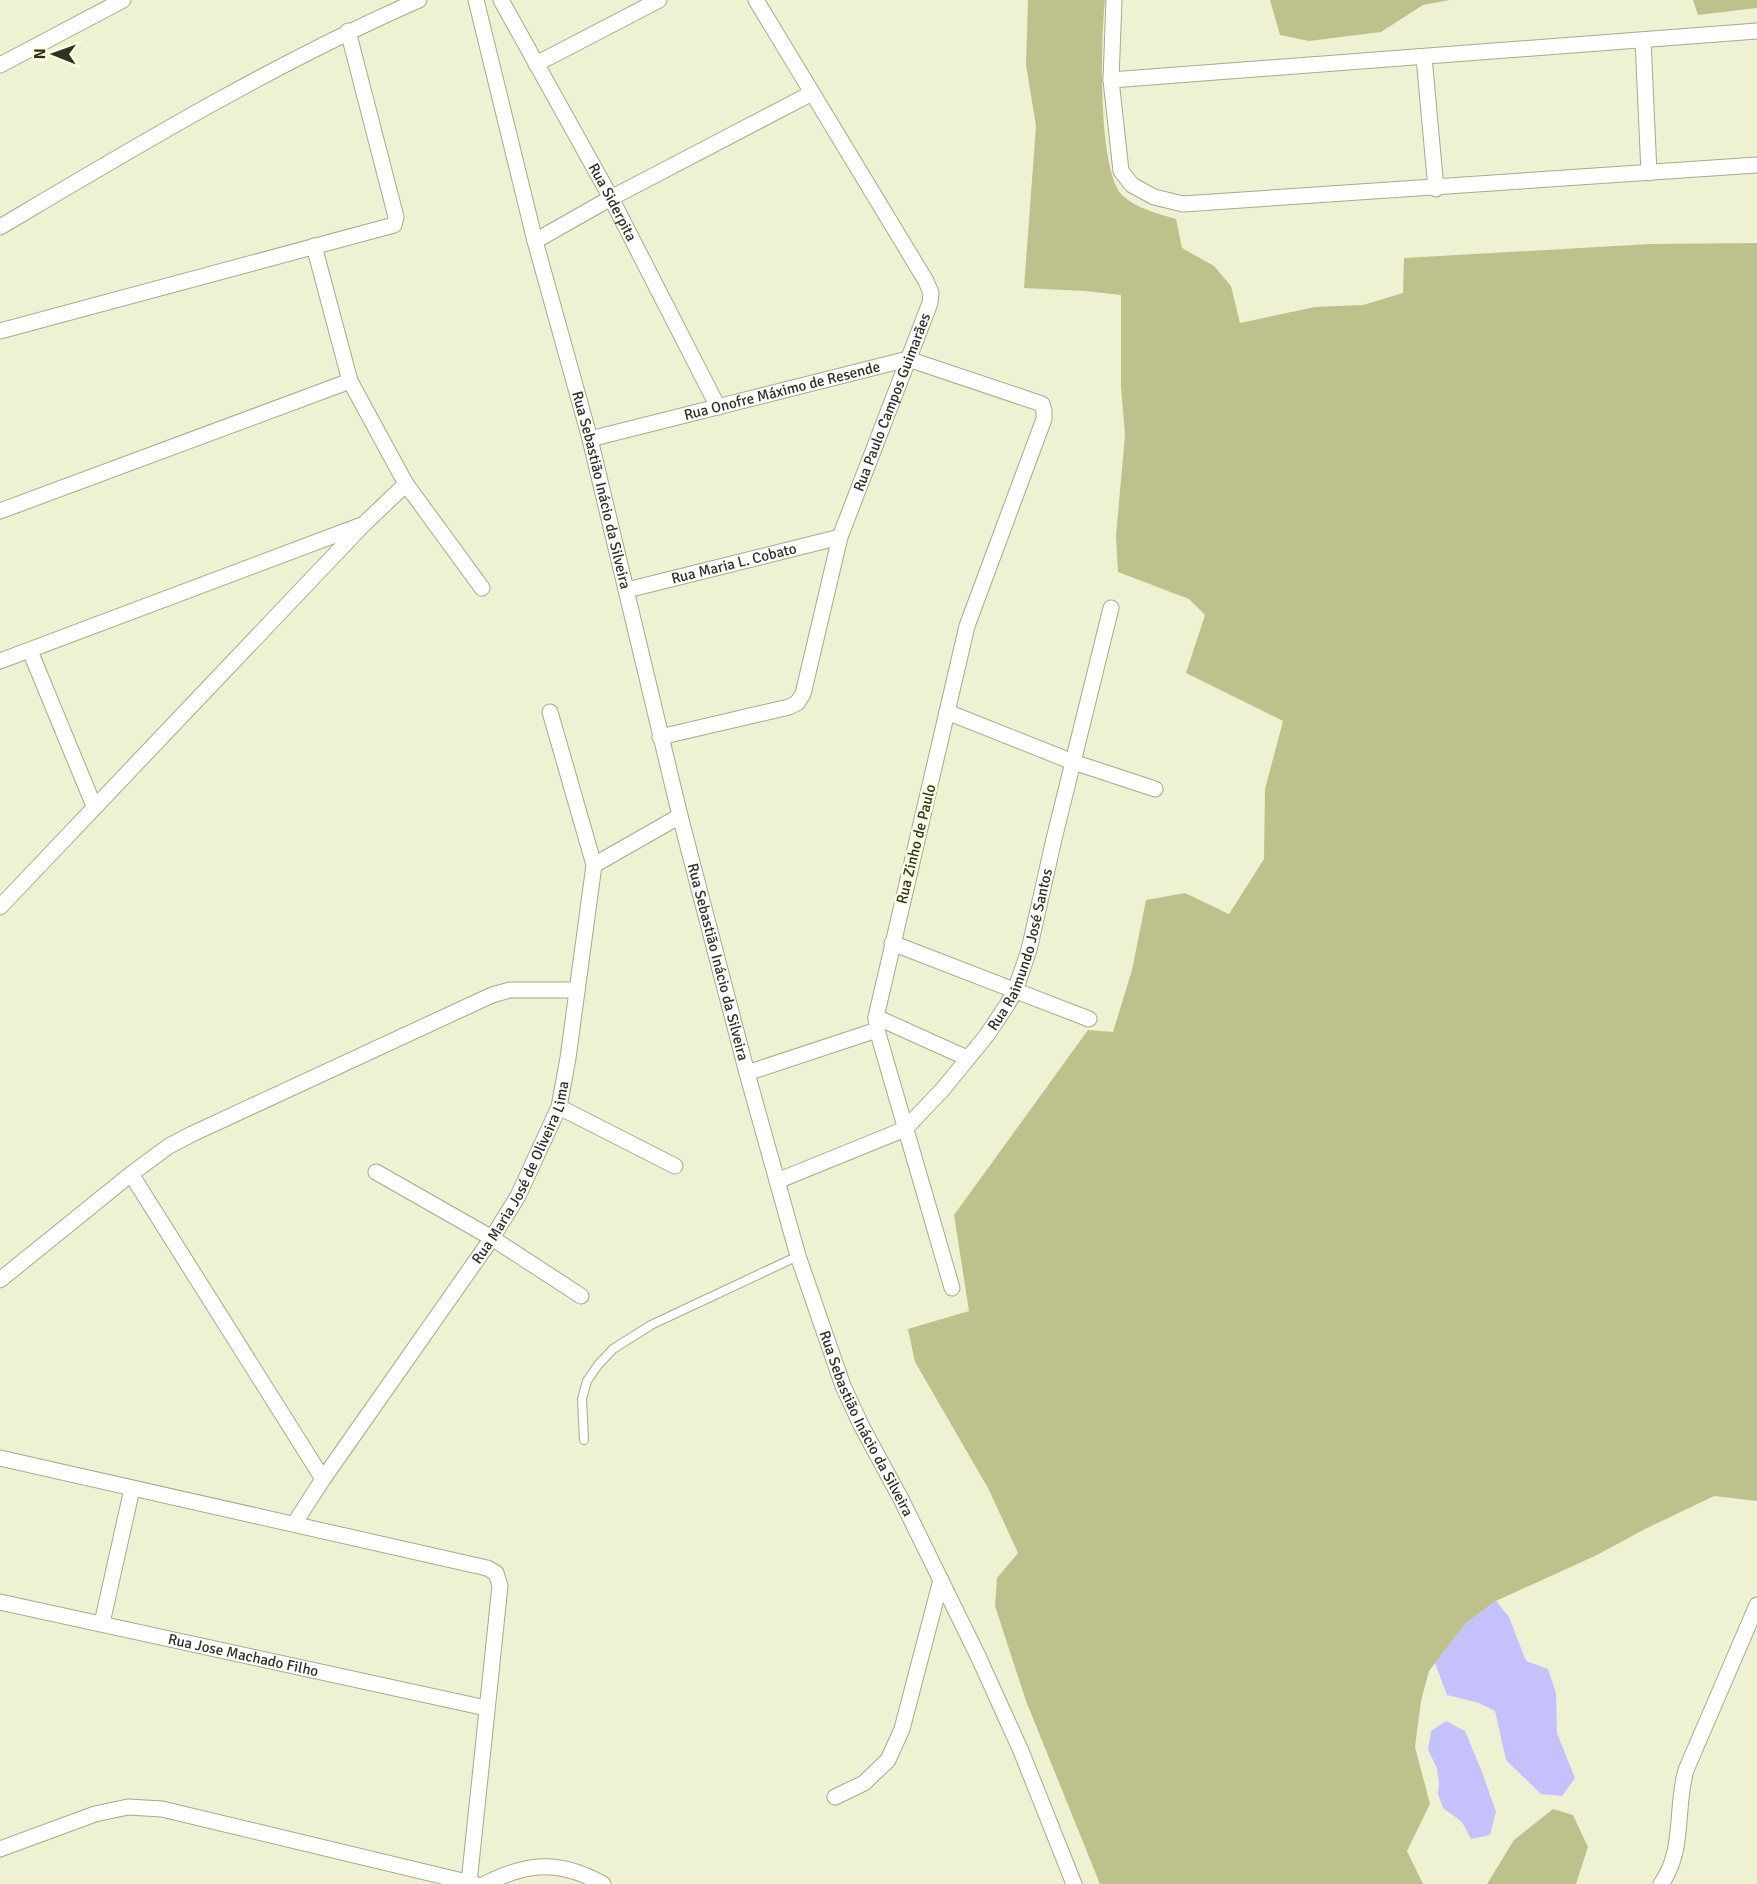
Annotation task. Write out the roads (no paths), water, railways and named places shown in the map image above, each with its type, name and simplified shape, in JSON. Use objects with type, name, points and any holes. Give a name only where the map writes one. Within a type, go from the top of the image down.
[{"type":"street","points":[[0,65],[123,0]]},
{"type":"street","points":[[0,227],[249,83],[348,31],[419,0]]},
{"type":"street","name":"Rua Sebastião Inácio da Silveira","points":[[476,0],[535,241],[590,439],[680,816],[747,1073],[798,1256],[843,1386],[941,1580],[1021,1751],[1074,1884]]},
{"type":"street","name":"Rua Siderpita","points":[[501,0],[611,198],[718,407]]},
{"type":"street","points":[[536,64],[659,0]]},
{"type":"street","name":"Rua Paulo Campos Guimarães","points":[[660,737],[789,707],[797,703],[803,694],[840,537],[930,303],[931,293],[926,280],[756,0]]},
{"type":"street","points":[[1114,0],[1111,80],[1121,171],[1132,185],[1154,197],[1183,204],[1436,189],[1757,165]]},
{"type":"street","points":[[0,331],[394,225],[396,217],[348,31]]},
{"type":"street","points":[[1111,80],[1757,31]]},
{"type":"street","points":[[1644,40],[1649,173]]},
{"type":"street","points":[[1424,57],[1436,189]]},
{"type":"street","points":[[535,241],[611,198],[812,93]]},
{"type":"street","points":[[314,246],[350,381],[406,484],[482,588]]},
{"type":"street","name":"Rua Zinho de Paulo","points":[[908,359],[1042,404],[1044,411],[1044,419],[967,626],[892,944],[876,1023],[952,1288]]},
{"type":"street","name":"Rua Onofre Máximo de Resende","points":[[590,439],[908,359]]},
{"type":"street","points":[[0,511],[350,381]]},
{"type":"street","points":[[0,907],[364,524],[406,484]]},
{"type":"street","points":[[0,661],[364,524]]},
{"type":"street","name":"Rua Maria L. Cobato","points":[[627,590],[840,537]]},
{"type":"street","name":"Rua Raimundo José Santos","points":[[777,1181],[905,1129],[943,1089],[987,1035],[1015,991],[1029,950],[1111,608]]},
{"type":"street","points":[[30,651],[94,806]]},
{"type":"street","points":[[550,712],[594,865],[680,816]]},
{"type":"street","points":[[947,712],[1073,762],[1155,789]]},
{"type":"street","name":"Rua Maria José de Oliveira Lima","points":[[294,1524],[492,1238],[518,1196],[559,1107],[568,1058],[594,865]]},
{"type":"street","points":[[892,944],[1089,1019]]},
{"type":"street","points":[[0,1280],[131,1174],[169,1146],[192,1134],[492,995],[510,990],[577,990]]},
{"type":"street","points":[[747,1073],[876,1023],[967,1058]]},
{"type":"street","points":[[559,1107],[675,1166]]},
{"type":"street","points":[[376,1172],[492,1238],[580,1296]]},
{"type":"street","points":[[131,1174],[323,1479]]},
{"type":"street","points":[[0,1458],[487,1568],[496,1573],[500,1586],[486,1708],[472,1883],[162,1809],[128,1807],[95,1814],[0,1849]]},
{"type":"street","points":[[102,1623],[132,1489]]},
{"type":"street","points":[[836,1797],[864,1783],[888,1760],[902,1729],[941,1580]]},
{"type":"street","name":"Rua Jose Machado Filho","points":[[0,1602],[486,1708]]},
{"type":"street","points":[[1661,1884],[1667,1875],[1678,1846],[1682,1785],[1686,1770],[1757,1605]]},
{"type":"street","points":[[485,1884],[527,1868],[544,1865],[571,1869],[603,1884]]},
{"type":"lane","points":[[584,1440],[582,1399],[587,1381],[613,1349],[651,1325],[798,1256]]}]
